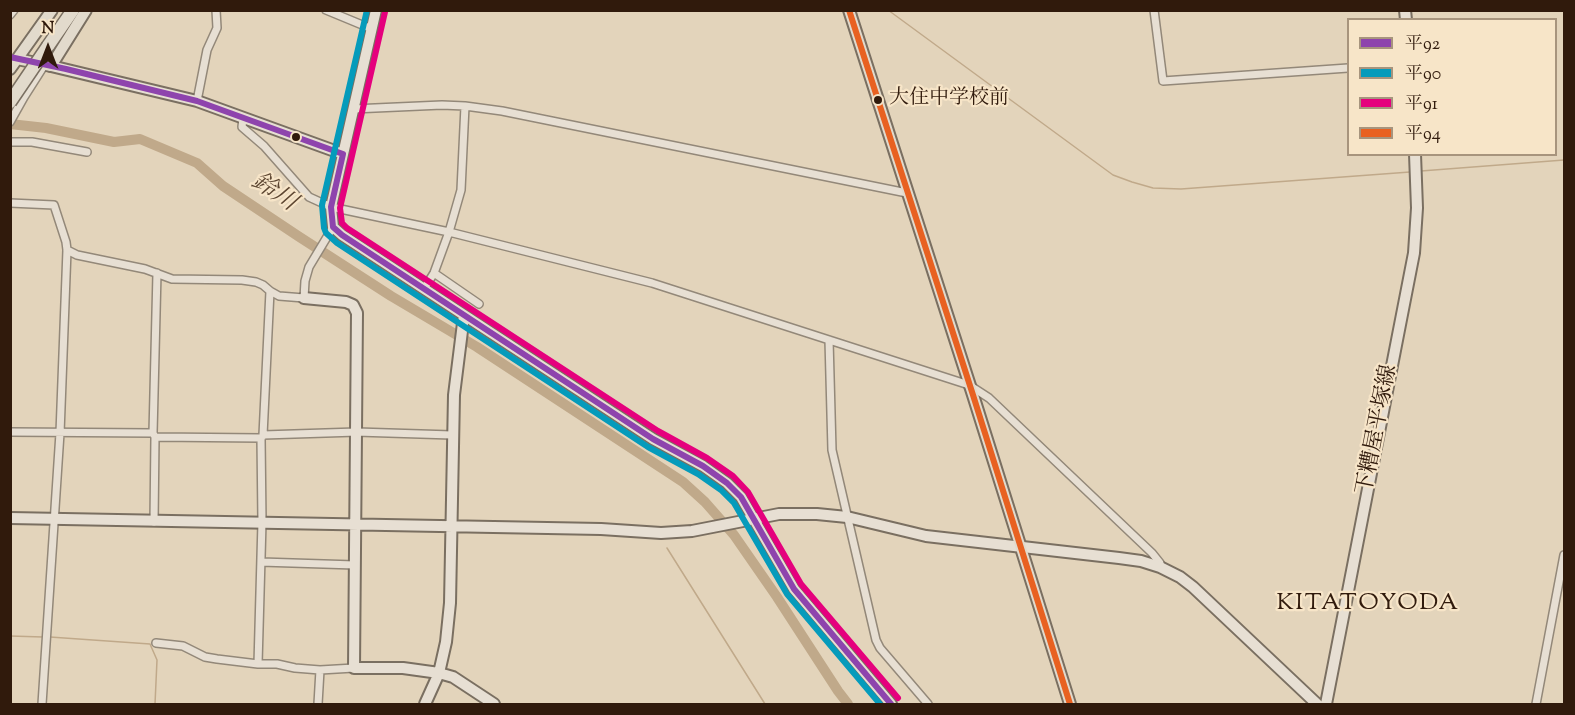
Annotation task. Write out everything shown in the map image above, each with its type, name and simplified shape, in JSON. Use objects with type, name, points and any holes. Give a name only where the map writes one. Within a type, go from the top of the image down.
[{"type":"highway","points":[[17,101],[65,10]]},
{"type":"highway","points":[[10,89],[73,10]]},
{"type":"main road","points":[[10,69],[14,58],[52,10]]},
{"type":"main road","points":[[14,58],[48,65],[86,10]]},
{"type":"main road","points":[[849,10],[1070,705]]},
{"type":"street","points":[[10,15],[14,10]]},
{"type":"street","points":[[197,101],[207,51],[217,28],[216,10]]},
{"type":"street","points":[[327,10],[372,29]]},
{"type":"street","points":[[304,298],[309,267],[333,228],[331,207],[376,10]]},
{"type":"street","points":[[1154,10],[1162,81],[1347,68]]},
{"type":"street","points":[[10,122],[17,101],[48,65],[197,101],[344,154]]},
{"type":"street","points":[[353,109],[442,105],[502,111],[907,193]]},
{"type":"street","points":[[424,289],[434,273],[461,190],[465,106]]},
{"type":"street","points":[[243,117],[242,127],[264,146],[309,197],[331,207],[449,232],[652,283],[969,385],[989,398],[1145,547],[1160,563],[1160,567]]},
{"type":"street","points":[[10,141],[32,142],[87,152]]},
{"type":"street","name":"下糟屋平塚線","points":[[1326,705],[1412,266],[1416,230],[1416,164]]},
{"type":"street","points":[[10,203],[54,205],[67,250],[60,433],[42,705]]},
{"type":"street","points":[[333,228],[464,317],[653,439],[703,466],[727,483],[741,498],[749,519],[794,589],[891,705]]},
{"type":"street","points":[[67,250],[76,255],[145,269],[172,279],[256,282],[279,296],[346,302],[353,305],[357,313],[354,668]]},
{"type":"street","points":[[154,522],[157,273]]},
{"type":"street","points":[[434,273],[479,304]]},
{"type":"street","points":[[258,664],[262,436],[270,291]]},
{"type":"street","points":[[425,705],[439,673],[446,642],[450,603],[452,435],[454,395],[464,317]]},
{"type":"street","points":[[829,340],[832,450],[876,640],[880,648],[928,705]]},
{"type":"street","points":[[10,432],[262,436],[357,432],[452,435]]},
{"type":"street","points":[[10,518],[601,529],[661,533],[695,530],[779,514],[847,517],[926,536],[1119,558],[1160,567],[1180,577],[1193,587],[1317,705]]},
{"type":"street","points":[[1536,705],[1564,555]]},
{"type":"street","points":[[261,562],[355,564]]},
{"type":"street","points":[[156,643],[183,646],[205,657],[295,668],[320,670],[404,668],[439,673],[453,677],[494,705]]},
{"type":"street","points":[[318,705],[320,670]]},
{"type":"waterway","points":[[888,10],[1113,175],[1132,182],[1153,188],[1181,189],[1410,172]]},
{"type":"waterway","name":"鈴川","points":[[10,124],[46,128],[114,142],[140,139],[197,163],[223,186],[298,236],[391,296],[477,347],[683,482],[705,502],[734,535],[848,704]]},
{"type":"waterway","points":[[1421,171],[1564,160]]},
{"type":"waterway","points":[[667,548],[765,704]]},
{"type":"waterway","points":[[10,636],[43,637]]},
{"type":"waterway","points":[[50,637],[150,644],[157,660],[155,704]]},
{"type":"transit line","name":"平90","points":[[367,10],[322,205],[326,233],[337,243],[648,447],[698,474],[721,490],[734,503],[787,594],[880,704]]},
{"type":"transit line","name":"平94","points":[[849,10],[1070,704]]},
{"type":"transit line","name":"平91","points":[[385,12],[340,208],[342,223],[658,431],[707,458],[733,476],[748,492],[801,584],[898,698]]},
{"type":"transit line","name":"平92","points":[[10,57],[197,101],[343,154],[331,207],[333,227],[653,439],[703,466],[727,483],[741,497],[794,589],[891,704]]},
{"type":"place","name":"大住中学校前","points":[[878,100]]},
{"type":"district","name":"KITATOYODA","points":[[1368,605]]}]
